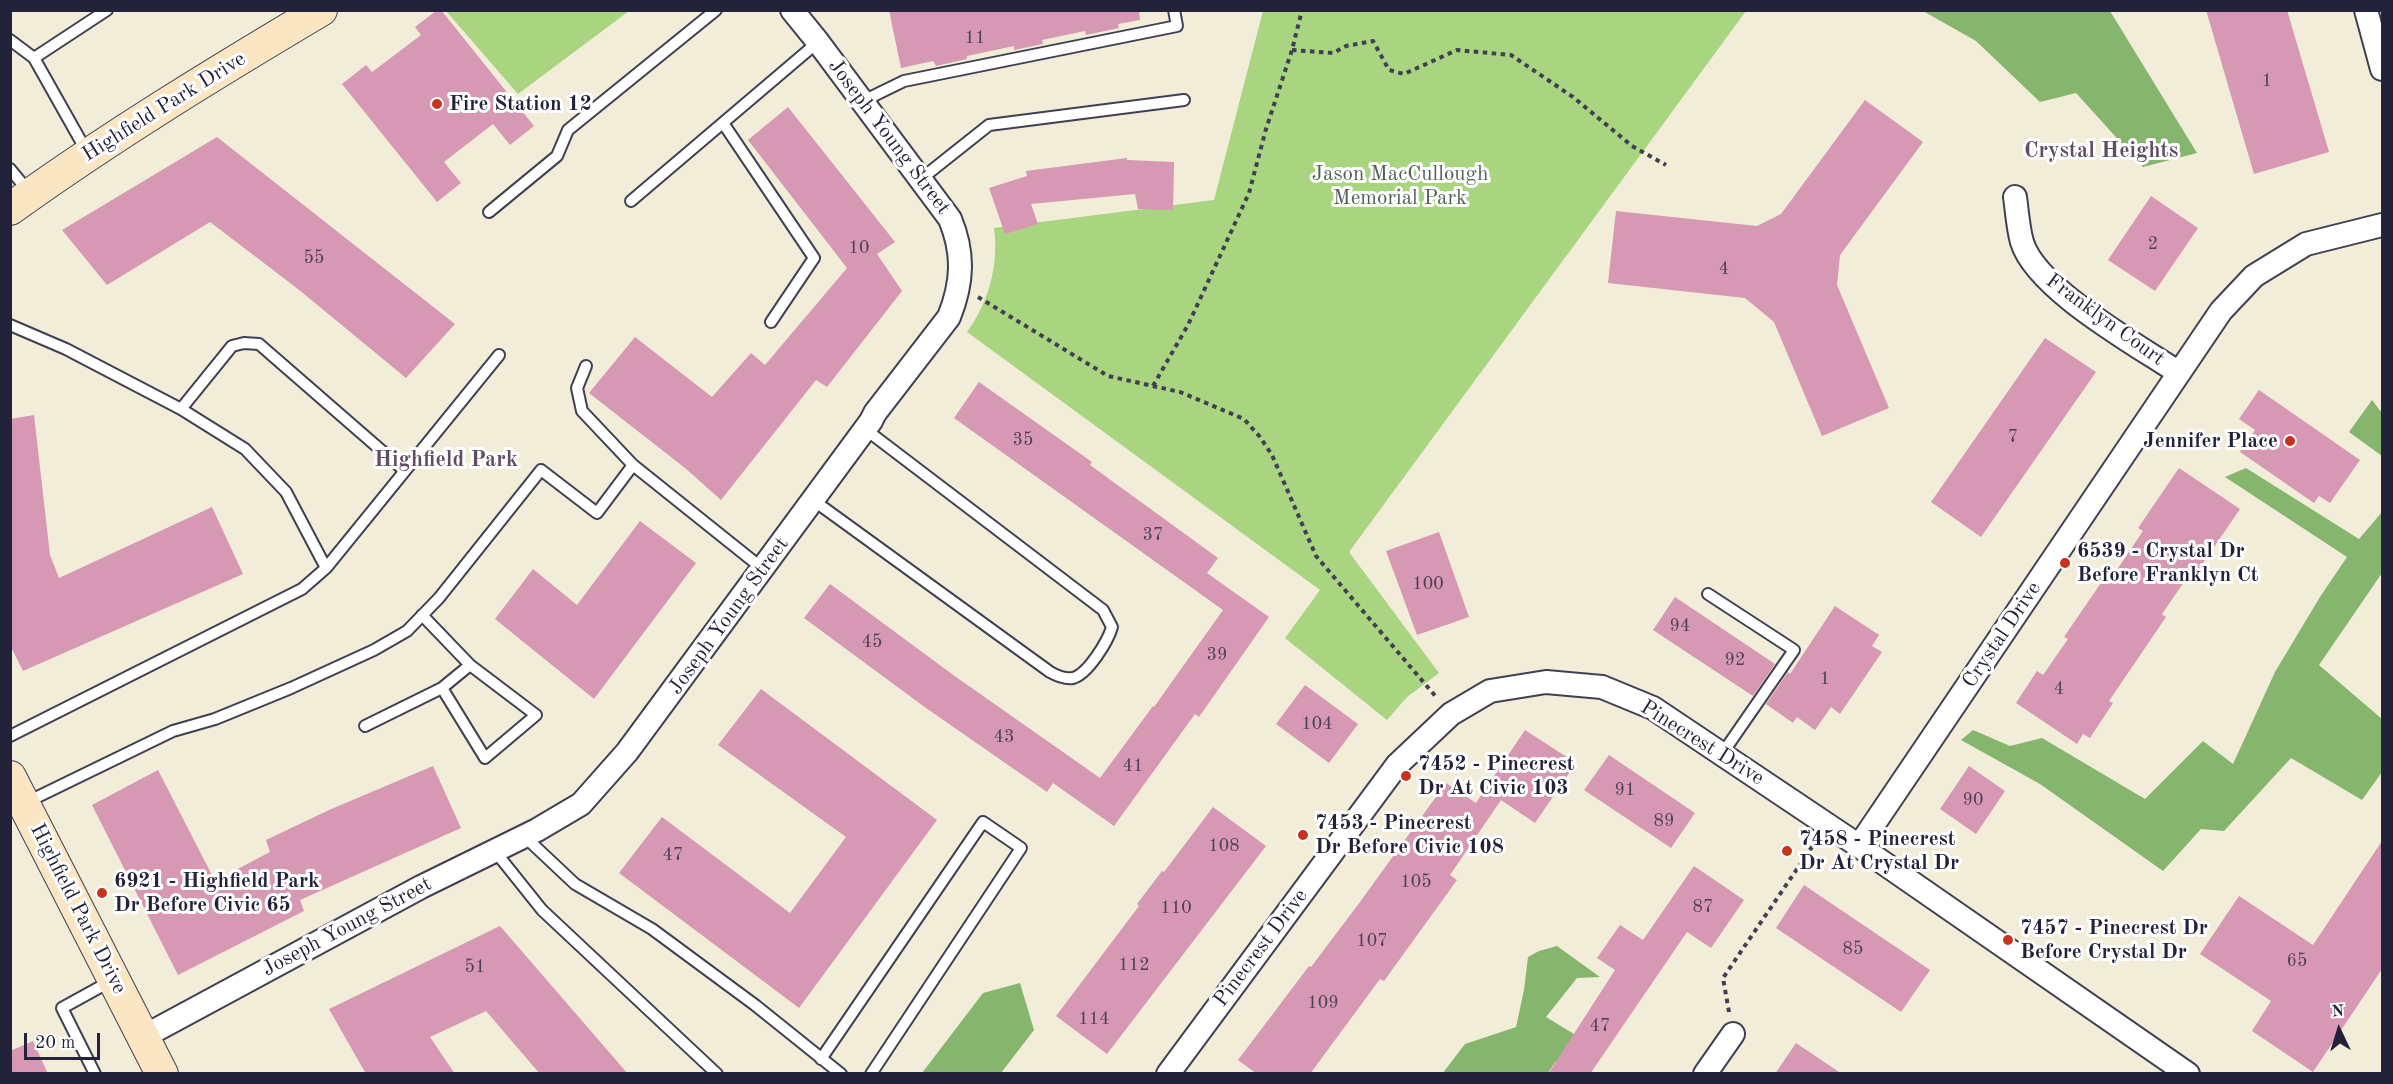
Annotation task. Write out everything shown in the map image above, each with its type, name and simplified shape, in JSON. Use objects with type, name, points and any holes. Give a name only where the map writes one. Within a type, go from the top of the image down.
[{"type":"street","name":"Highfield Park Drive","points":[[21,202],[88,154],[213,74],[321,10]]},
{"type":"street","name":"Joseph Young Street","points":[[143,1037],[421,886],[524,836],[581,804],[627,752],[764,570],[866,429],[875,413],[949,316],[960,284],[960,251],[950,219],[792,10]]},
{"type":"street","points":[[2366,10],[2382,69]]},
{"type":"street","name":"Franklyn Court","points":[[2015,196],[2022,243],[2036,268],[2062,294],[2179,373]]},
{"type":"street","name":"Crystal Drive","points":[[1859,846],[2221,311],[2254,276],[2306,244],[2382,225]]},
{"type":"street","name":"Pinecrest Drive","points":[[1168,1074],[1397,765],[1452,714],[1490,691],[1546,682],[1602,687],[1653,708],[1859,846],[2188,1074]]},
{"type":"street","name":"Highfield Park Drive","points":[[16,792],[162,1074]]},
{"type":"street","points":[[1706,1074],[1733,1034]]},
{"type":"lane","points":[[34,58],[107,10]]},
{"type":"lane","points":[[489,212],[557,156],[568,130],[716,10]]},
{"type":"lane","points":[[863,101],[904,81],[1177,26],[1174,10]]},
{"type":"lane","points":[[10,40],[34,58],[88,154]]},
{"type":"lane","points":[[631,201],[818,42]]},
{"type":"lane","points":[[921,179],[989,125],[1184,100]]},
{"type":"lane","points":[[723,123],[814,258],[771,322]]},
{"type":"lane","points":[[10,169],[21,202]]},
{"type":"lane","points":[[10,325],[66,349],[181,409],[245,449],[286,492],[326,568]]},
{"type":"lane","points":[[181,409],[232,346],[244,343],[259,344],[405,471]]},
{"type":"lane","points":[[10,736],[302,589],[326,568],[499,355]]},
{"type":"lane","points":[[586,366],[577,388],[582,411],[633,465],[764,570]]},
{"type":"lane","points":[[813,500],[1050,672],[1070,678],[1080,675],[1101,650],[1109,638],[1112,627],[1103,610],[866,429]]},
{"type":"lane","points":[[16,792],[173,731],[215,719],[248,706],[374,650],[407,631],[439,598],[541,470],[597,513],[633,465]]},
{"type":"lane","points":[[1708,594],[1794,650],[1722,754]]},
{"type":"lane","points":[[422,615],[470,665],[536,714],[485,758],[442,688]]},
{"type":"lane","points":[[365,726],[442,688],[470,665]]},
{"type":"lane","points":[[821,1059],[983,822],[1021,848],[871,1074]]},
{"type":"lane","points":[[524,836],[576,884],[652,929],[841,1074]]},
{"type":"lane","points":[[494,850],[542,910],[717,1074]]},
{"type":"lane","points":[[94,1074],[62,1008],[114,980]]},
{"type":"path","points":[[1153,386],[1188,325],[1249,193],[1302,10]]},
{"type":"path","points":[[1292,50],[1332,53],[1346,46],[1373,41],[1389,69],[1404,74],[1458,50],[1511,56],[1573,97],[1632,146],[1666,165]]},
{"type":"path","points":[[949,316],[978,297],[1108,376],[1180,392],[1244,419],[1272,455],[1316,556],[1452,714]]},
{"type":"path","points":[[1733,1034],[1723,978],[1812,847]]},
{"type":"green space","points":[[446,11],[629,11],[518,94]]},
{"type":"green space","name":"Jason MacCullough Memorial Park","points":[[1263,11],[1746,11],[1349,552],[1439,673],[1407,697],[1387,720],[1285,638],[1320,590],[967,332],[987,296],[991,283],[995,256],[994,228],[1214,200]]},
{"type":"green space","points":[[1923,11],[2110,11],[2197,153],[2143,167],[2076,93],[2040,102],[1976,41]]},
{"type":"green space","points":[[2372,400],[2382,413],[2382,456],[2349,432]]},
{"type":"green space","points":[[2246,468],[2359,539],[2382,512],[2382,573],[2319,665],[2382,719],[2382,772],[2362,800],[2291,758],[2224,831],[2201,829],[2163,871],[2040,784],[1961,740],[1973,730],[2010,746],[2042,738],[2145,799],[2203,741],[2233,764],[2275,672],[2347,557],[2225,477]]},
{"type":"green space","points":[[1557,946],[1600,977],[1577,978],[1546,1017],[1592,1045],[1577,1065],[1556,1061],[1548,1073],[1442,1074],[1465,1044],[1516,1027],[1528,957]]},
{"type":"green space","points":[[1020,983],[1034,1030],[1001,1073],[922,1073],[983,993]]},
{"type":"building","name":"Fire Station 12","points":[[437,10],[441,10],[534,126],[510,145],[493,124],[444,162],[461,183],[437,202],[342,84],[366,65],[372,72],[421,35],[415,27]]},
{"type":"building","points":[[889,10],[1139,10],[1140,20],[1118,24],[1119,28],[1086,35],[1085,31],[1042,40],[1043,44],[1014,50],[1014,46],[967,56],[967,59],[936,66],[933,61],[901,68]]},
{"type":"building","points":[[2206,10],[2287,10],[2329,152],[2254,174]]},
{"type":"building","points":[[1865,100],[1923,142],[1840,255],[1837,285],[1889,408],[1822,436],[1774,322],[1745,298],[1608,283],[1616,211],[1757,226],[1781,214]]},
{"type":"building","points":[[788,107],[895,242],[877,254],[902,291],[827,387],[816,380],[721,500],[685,468],[589,393],[635,337],[712,397],[751,353],[765,365],[847,268],[748,140]]},
{"type":"building","points":[[217,137],[455,324],[406,378],[298,289],[210,222],[107,285],[62,230]]},
{"type":"building","points":[[1127,158],[1127,160],[1174,162],[1173,210],[1138,209],[1135,194],[1031,204],[1038,224],[1005,234],[989,188],[1027,176],[1026,171]]},
{"type":"building","points":[[2151,196],[2198,228],[2155,291],[2108,260]]},
{"type":"building","points":[[2045,338],[2096,372],[1981,537],[1931,502]]},
{"type":"building","points":[[979,382],[1092,462],[1090,465],[1218,558],[1207,573],[1269,617],[1199,717],[1195,714],[1114,826],[1053,783],[1047,792],[926,708],[804,618],[830,584],[956,677],[1100,778],[1154,707],[1223,610],[954,418]]},
{"type":"building","name":"Jennifer Place","points":[[2259,390],[2360,460],[2330,503],[2319,496],[2314,503],[2240,452],[2255,430],[2239,419]]},
{"type":"building","points":[[34,415],[50,555],[59,578],[212,507],[243,574],[23,671],[10,645],[10,419]]},
{"type":"building","points":[[2179,468],[2240,509],[2199,569],[2195,566],[2162,614],[2166,617],[2109,701],[2113,703],[2090,738],[2083,734],[2077,744],[2016,703],[2037,671],[2043,675],[2068,639],[2064,637],[2105,577],[2110,580],[2143,531],[2138,528]]},
{"type":"building","points":[[640,521],[696,563],[594,699],[495,619],[533,569],[577,605]]},
{"type":"building","points":[[1439,532],[1469,617],[1417,635],[1386,551]]},
{"type":"building","points":[[1675,597],[1775,664],[1753,696],[1653,630]]},
{"type":"building","points":[[1835,606],[1879,635],[1872,646],[1882,652],[1840,714],[1831,707],[1815,730],[1797,717],[1793,723],[1766,704],[1788,672],[1790,674]]},
{"type":"building","points":[[1305,685],[1358,724],[1329,763],[1276,724]]},
{"type":"building","points":[[761,689],[937,820],[799,1008],[619,873],[662,817],[790,913],[846,837],[718,745]]},
{"type":"building","points":[[1525,730],[1576,763],[1535,823],[1501,800],[1450,875],[1457,880],[1384,981],[1380,979],[1310,1074],[1257,1074],[1238,1060],[1360,902],[1446,783],[1476,803]]},
{"type":"building","points":[[1609,755],[1695,813],[1671,848],[1584,790]]},
{"type":"building","points":[[433,766],[461,828],[300,900],[304,911],[178,975],[92,805],[158,770],[215,881],[270,852],[266,840],[329,810]]},
{"type":"building","points":[[1969,766],[2005,791],[1976,834],[1940,809]]},
{"type":"building","points":[[1213,807],[1266,846],[1107,1054],[1056,1016],[1139,906],[1137,904]]},
{"type":"building","points":[[2382,841],[2382,969],[2313,1072],[2252,1031],[2271,1001],[2200,954],[2239,896],[2313,945]]},
{"type":"building","points":[[1694,866],[1744,900],[1711,948],[1687,932],[1590,1074],[1548,1074],[1615,970],[1597,958],[1620,925],[1643,940]]},
{"type":"building","points":[[1804,885],[1930,970],[1901,1012],[1776,928]]},
{"type":"building","points":[[500,926],[628,1074],[540,1074],[486,1011],[430,1037],[455,1074],[366,1074],[329,1009]]},
{"type":"building","points":[[33,1041],[48,1074],[10,1074],[10,1051]]},
{"type":"building","points":[[1796,1043],[1842,1074],[1775,1074]]},
{"type":"place","name":"Fire Station 12","points":[[437,104]]},
{"type":"place","name":"Jennifer Place","points":[[2290,441]]},
{"type":"place","name":"6539 - Crystal Dr Before Franklyn Ct","points":[[2065,563]]},
{"type":"place","name":"7452 - Pinecrest Dr At Civic 103","points":[[1406,776]]},
{"type":"place","name":"7453 - Pinecrest Dr Before Civic 108","points":[[1303,835]]},
{"type":"place","name":"7458 - Pinecrest Dr At Crystal Dr","points":[[1787,851]]},
{"type":"place","name":"6921 - Highfield Park Dr Before Civic 65","points":[[102,893]]},
{"type":"place","name":"7457 - Pinecrest Dr Before Crystal Dr","points":[[2008,940]]},
{"type":"district","name":"Crystal Heights","points":[[2101,151]]},
{"type":"district","name":"Highfield Park","points":[[446,460]]}]
